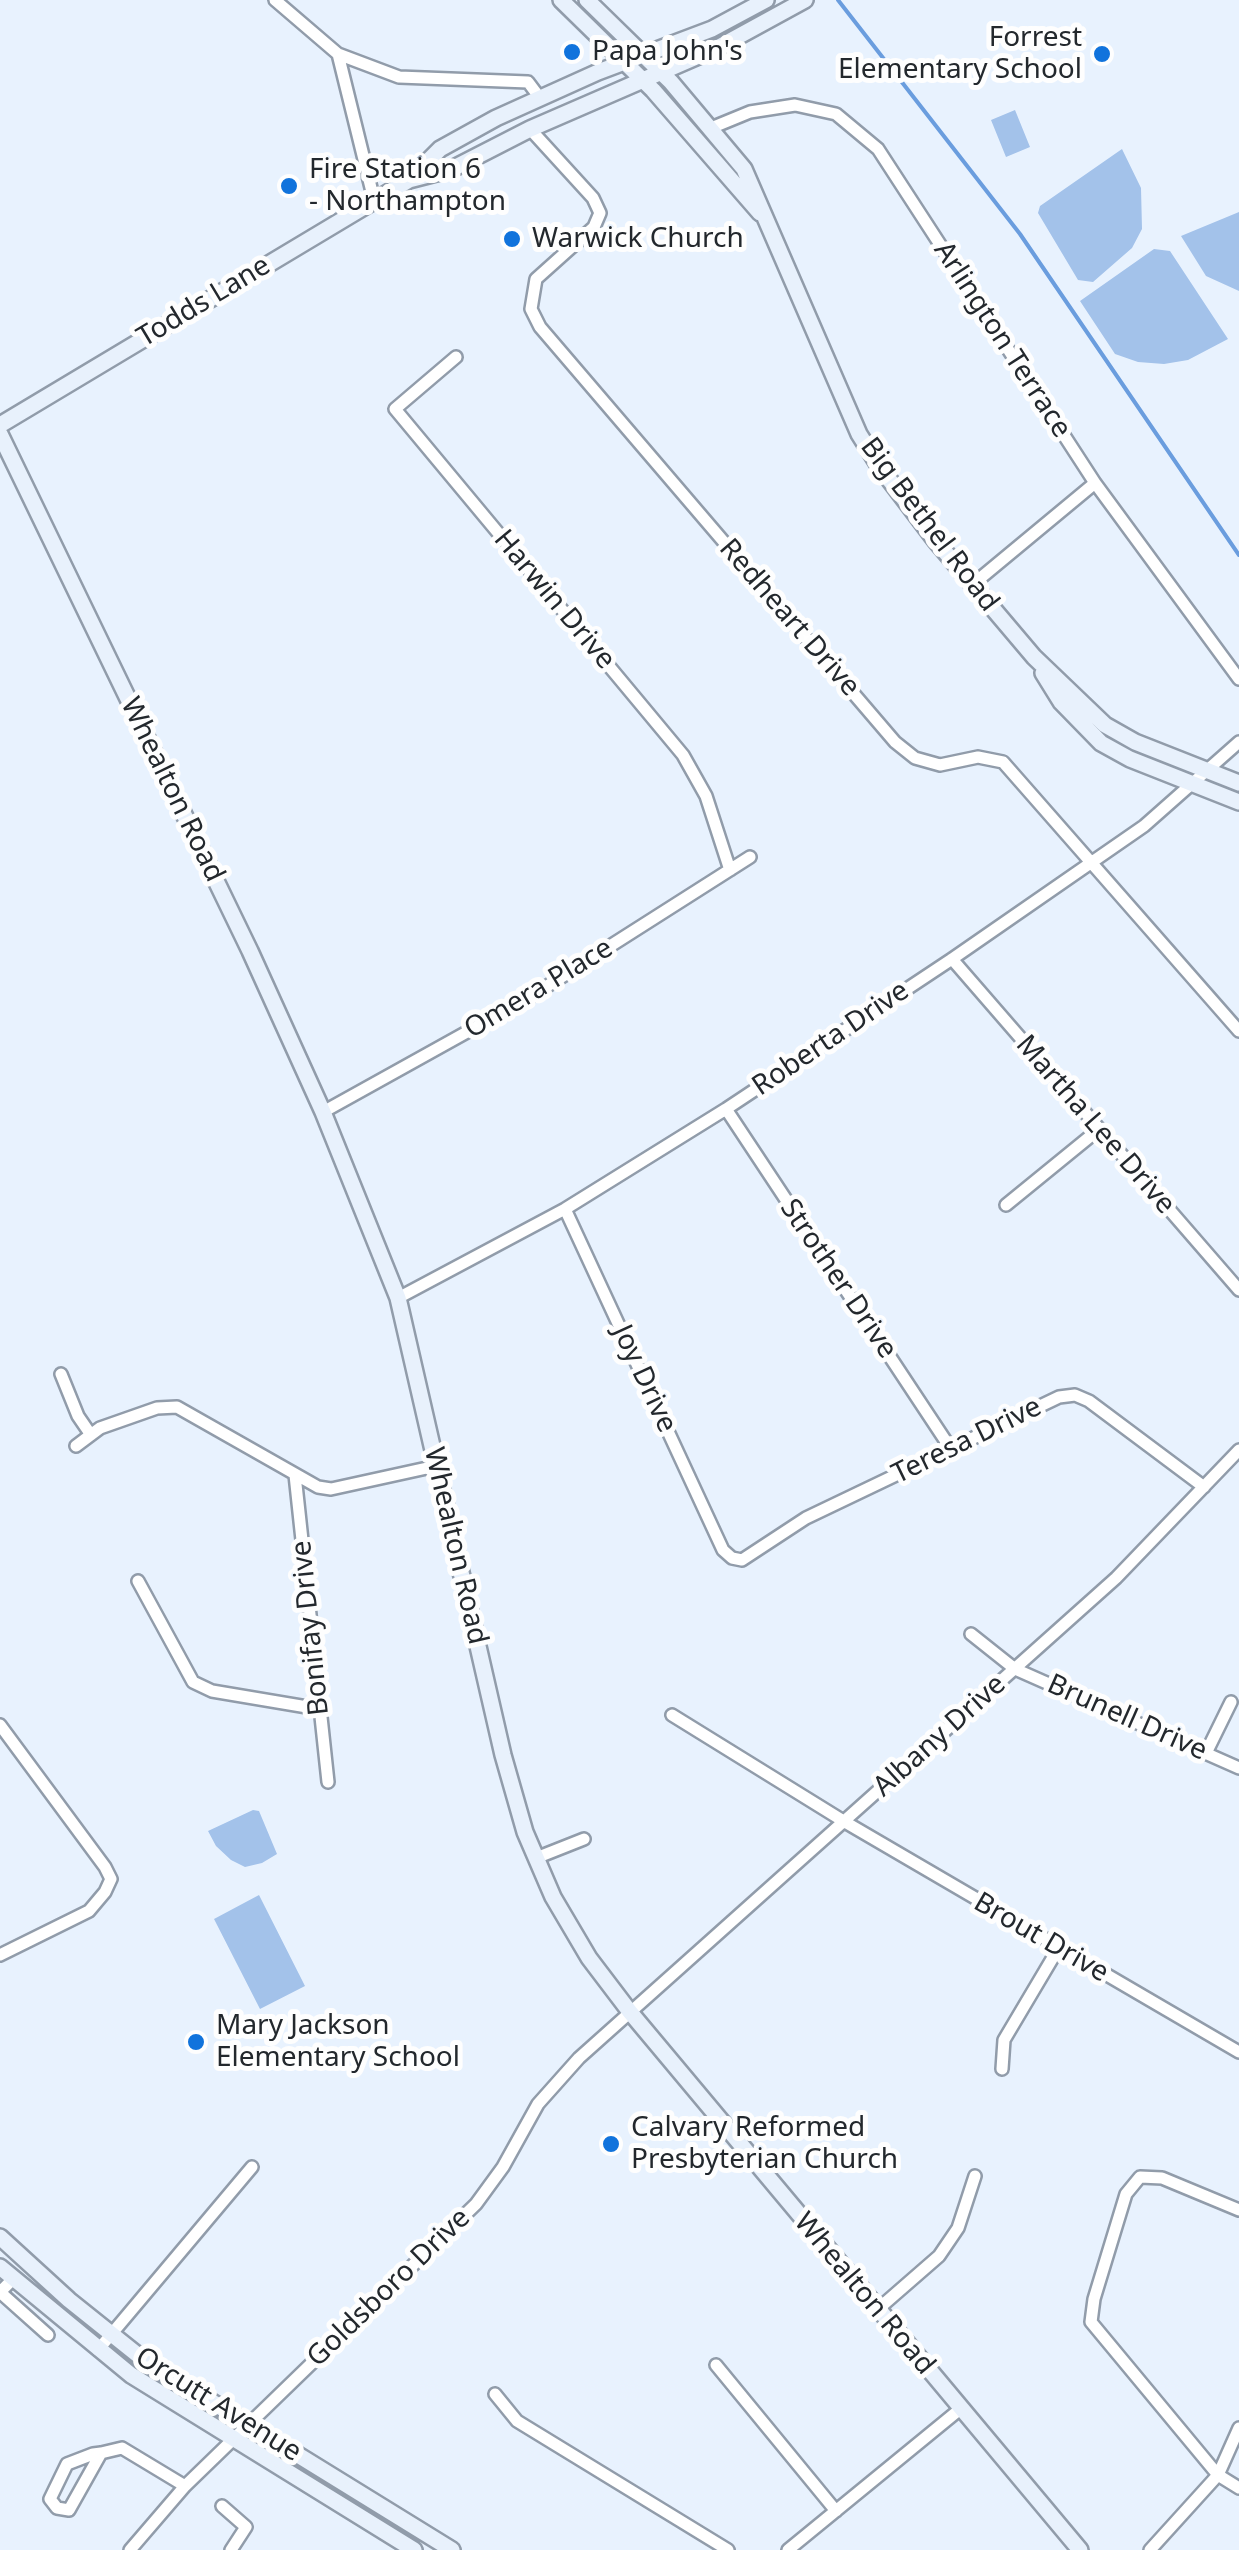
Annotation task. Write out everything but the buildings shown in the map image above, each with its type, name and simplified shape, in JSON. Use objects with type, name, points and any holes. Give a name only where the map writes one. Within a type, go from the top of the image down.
[{"type":"main road","name":"Big Bethel Road","points":[[560,0],[642,79],[766,220]]},
{"type":"main road","name":"Big Bethel Road","points":[[588,0],[711,128],[752,182],[837,390],[859,434],[899,494],[972,585],[1034,657],[1113,731],[1239,784]]},
{"type":"main road","name":"Todds Lane","points":[[0,425],[408,180],[440,148],[540,98],[712,29],[766,0]]},
{"type":"main road","name":"Todds Lane","points":[[408,180],[452,170],[530,128],[732,40],[805,0]]},
{"type":"main road","name":"Whealton Road","points":[[0,434],[250,951],[323,1112],[398,1298],[503,1755],[536,1858],[568,1923],[630,2012],[1080,2550]]},
{"type":"main road","name":"Big Bethel Road","points":[[1034,657],[1061,702],[1090,734],[1120,754],[1239,802]]},
{"type":"main road","name":"Orcutt Avenue","points":[[0,2237],[110,2335],[175,2381],[452,2550]]},
{"type":"main road","name":"Orcutt Avenue","points":[[0,2266],[98,2350],[148,2386],[409,2549]]},
{"type":"street","points":[[275,0],[338,54],[399,77],[528,82],[540,98]]},
{"type":"street","points":[[338,54],[374,200]]},
{"type":"street","name":"Arlington Terrace","points":[[711,128],[750,112],[795,105],[836,114],[860,130],[878,149],[1095,483],[1239,679]]},
{"type":"street","name":"Redheart Drive","points":[[530,128],[593,198],[600,213],[594,227],[536,279],[531,310],[540,328],[895,742],[914,758],[940,765],[978,757],[1003,762],[1239,1031]]},
{"type":"street","name":"Harwin Drive","points":[[456,358],[396,409],[683,755],[706,796],[730,870]]},
{"type":"street","points":[[972,585],[1095,483]]},
{"type":"street","name":"Roberta Drive","points":[[398,1298],[565,1209],[726,1109],[1144,826],[1239,742]]},
{"type":"street","name":"Omera Place","points":[[323,1112],[530,997],[750,857]]},
{"type":"street","name":"Martha Lee Drive","points":[[952,959],[1239,1290]]},
{"type":"street","name":"Strother Drive","points":[[726,1109],[951,1449]]},
{"type":"street","points":[[1006,1205],[1098,1130]]},
{"type":"street","name":"Joy Drive","points":[[565,1209],[723,1550]]},
{"type":"street","points":[[62,1374],[78,1416],[91,1435]]},
{"type":"street","name":"Teresa Drive","points":[[723,1550],[742,1560],[806,1518],[1059,1396],[1075,1395],[1089,1401],[1204,1487]]},
{"type":"street","points":[[76,1446],[100,1428],[157,1408],[178,1407],[308,1483],[331,1489],[436,1466]]},
{"type":"street","name":"Albany Drive","points":[[630,2012],[1116,1578],[1239,1450]]},
{"type":"street","name":"Bonifay Drive","points":[[294,1475],[328,1782]]},
{"type":"street","points":[[138,1581],[192,1682],[212,1690],[319,1709]]},
{"type":"street","name":"Brunell Drive","points":[[971,1634],[1014,1669],[1239,1768]]},
{"type":"street","points":[[1206,1753],[1230,1702]]},
{"type":"street","name":"Brout Drive","points":[[672,1715],[844,1822],[1239,2052]]},
{"type":"street","points":[[0,1725],[111,1879],[89,1911],[0,1955]]},
{"type":"street","points":[[536,1858],[584,1839]]},
{"type":"street","points":[[1002,2069],[1004,2040],[1058,1949]]},
{"type":"street","name":"Goldsboro Drive","points":[[130,2550],[185,2486],[246,2425],[476,2204],[558,2079],[630,2012]]},
{"type":"street","points":[[98,2350],[252,2166]]},
{"type":"street","points":[[877,2310],[939,2256],[958,2228],[976,2176]]},
{"type":"street","points":[[1239,2210],[1162,2178],[1140,2178],[1126,2194],[1091,2312],[1097,2332],[1218,2475],[1239,2488]]},
{"type":"street","points":[[13,2279],[0,2292],[48,2334]]},
{"type":"street","points":[[716,2365],[836,2510]]},
{"type":"street","points":[[495,2394],[517,2421],[728,2550]]},
{"type":"street","points":[[788,2550],[960,2410]]},
{"type":"street","points":[[1150,2550],[1218,2475],[1239,2428]]},
{"type":"street","points":[[100,2453],[69,2510],[57,2508],[50,2499],[68,2464],[100,2453],[122,2448],[185,2486]]},
{"type":"street","points":[[222,2506],[244,2522],[246,2528],[231,2550]]},
{"type":"street","points":[[409,2549],[417,2530]]},
{"type":"shaded area","points":[[1015,110],[1030,147],[1006,157],[991,120]]},
{"type":"shaded area","points":[[1122,149],[1141,188],[1142,229],[1132,248],[1093,282],[1078,280],[1038,213],[1040,206]]},
{"type":"shaded area","points":[[1239,212],[1239,291],[1206,276],[1181,236]]},
{"type":"shaded area","points":[[1154,249],[1170,251],[1228,339],[1188,360],[1164,364],[1138,362],[1115,354],[1080,301]]},
{"type":"shaded area","points":[[253,1810],[259,1811],[277,1854],[245,1867],[216,1846],[208,1831]]},
{"type":"shaded area","points":[[259,1895],[305,1986],[260,2009],[214,1919]]},
{"type":"waterway","points":[[838,0],[1020,234],[1239,555]]},
{"type":"place","name":"Papa John's","points":[[572,52]]},
{"type":"place","name":"Forrest Elementary School","points":[[1102,54]]},
{"type":"place","name":"Fire Station 6 - Northampton","points":[[289,186]]},
{"type":"place","name":"Warwick Church","points":[[512,239]]},
{"type":"place","name":"Mary Jackson Elementary School","points":[[196,2042]]},
{"type":"place","name":"Calvary Reformed Presbyterian Church","points":[[611,2144]]}]
